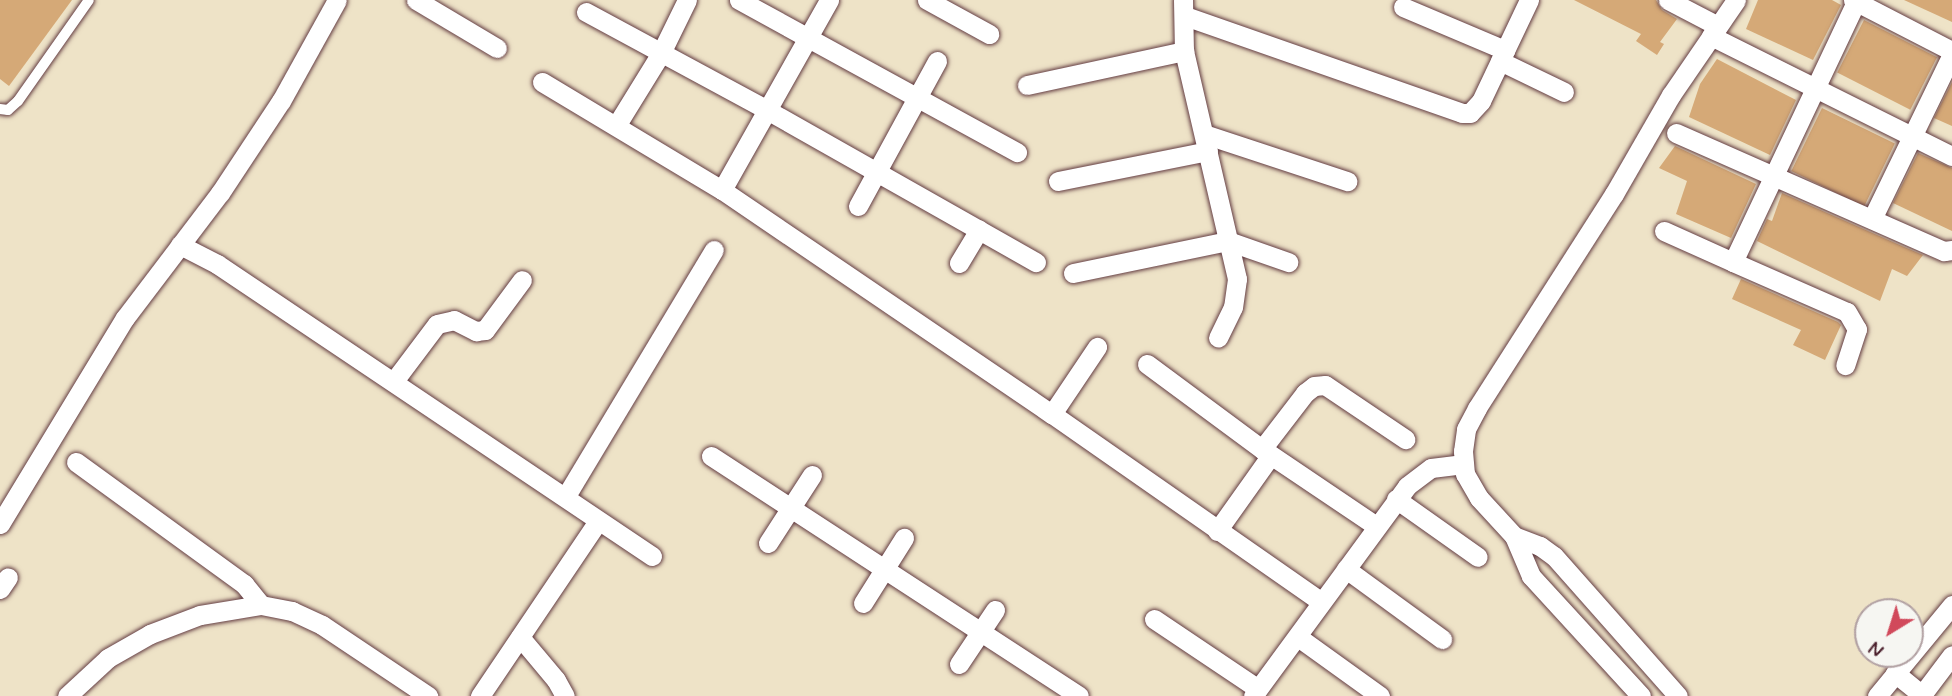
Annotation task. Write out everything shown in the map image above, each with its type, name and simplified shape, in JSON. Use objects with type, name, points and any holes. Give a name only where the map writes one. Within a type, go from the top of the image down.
[{"type":"street","points":[[0,524],[125,318],[220,193],[281,102],[337,0]]},
{"type":"street","points":[[416,0],[497,48]]},
{"type":"street","points":[[617,126],[661,52],[687,0]]},
{"type":"street","points":[[740,0],[1017,152]]},
{"type":"street","points":[[722,190],[829,0]]},
{"type":"street","points":[[928,0],[989,34]]},
{"type":"street","points":[[1218,338],[1237,293],[1228,241],[1184,51],[1184,8],[1462,113],[1470,113],[1477,108],[1529,0]]},
{"type":"street","points":[[1668,0],[1715,31],[1813,88],[1952,156]]},
{"type":"street","points":[[1641,696],[1531,576],[1514,536],[1479,498],[1465,474],[1466,429],[1614,194],[1671,95],[1736,0]]},
{"type":"street","points":[[1733,262],[1855,0],[1952,52],[1872,219]]},
{"type":"street","points":[[1403,7],[1503,55],[1564,92]]},
{"type":"street","points":[[586,12],[1037,262]]},
{"type":"street","points":[[1027,85],[1184,51]]},
{"type":"street","points":[[858,206],[937,61]]},
{"type":"street","points":[[542,82],[722,190],[1052,414],[1321,603]]},
{"type":"street","points":[[1676,133],[1944,251],[1952,250]]},
{"type":"street","points":[[1058,181],[1206,142],[1347,181]]},
{"type":"street","points":[[959,263],[979,230]]},
{"type":"street","points":[[1664,232],[1847,312],[1857,329],[1845,365]]},
{"type":"street","points":[[1073,273],[1228,241],[1288,262]]},
{"type":"street","points":[[180,245],[216,264],[566,495],[598,521],[652,556]]},
{"type":"street","points":[[566,495],[714,250]]},
{"type":"street","points":[[394,382],[437,324],[454,320],[476,331],[485,330],[522,280]]},
{"type":"street","points":[[1052,414],[1097,347]]},
{"type":"street","points":[[1147,364],[1266,452],[1376,526]]},
{"type":"street","points":[[1217,531],[1305,393],[1314,386],[1325,385],[1405,439]]},
{"type":"street","points":[[710,456],[1079,696]]},
{"type":"street","points":[[76,462],[244,584],[261,605]]},
{"type":"street","points":[[1154,619],[1256,692],[1407,486],[1431,468],[1464,464]]},
{"type":"street","points":[[768,543],[812,475]]},
{"type":"street","points":[[1396,499],[1478,557]]},
{"type":"street","points":[[480,696],[598,521]]},
{"type":"street","points":[[1514,536],[1540,546],[1554,556],[1678,696]]},
{"type":"street","points":[[863,603],[904,538]]},
{"type":"street","points":[[1346,569],[1443,639]]},
{"type":"street","points":[[1567,613],[1595,601]]},
{"type":"street","points":[[67,696],[108,659],[150,634],[200,615],[261,605],[292,611],[321,625],[428,696]]},
{"type":"street","points":[[1877,696],[1952,605]]},
{"type":"street","points":[[959,664],[995,610]]},
{"type":"street","points":[[520,637],[556,680],[565,696]]},
{"type":"street","points":[[1298,637],[1380,696]]},
{"type":"street","points":[[1895,673],[1921,696],[1952,655]]},
{"type":"lane","points":[[0,109],[9,110],[18,101],[89,0]]},
{"type":"building","points":[[0,0],[72,0],[9,86],[0,79]]},
{"type":"building","points":[[1574,0],[1656,0],[1662,10],[1677,19],[1660,42],[1664,44],[1657,55],[1636,41],[1641,34]]},
{"type":"building","points":[[1758,0],[1832,0],[1841,5],[1813,60],[1746,29]]},
{"type":"building","points":[[1904,0],[1952,0],[1952,22]]},
{"type":"building","points":[[1864,20],[1937,57],[1910,110],[1837,73]]},
{"type":"building","points":[[1717,59],[1796,100],[1770,155],[1689,117],[1700,84]]},
{"type":"building","points":[[1952,82],[1952,126],[1934,118]]},
{"type":"building","points":[[1822,108],[1895,144],[1864,206],[1791,171]]},
{"type":"building","points":[[1675,146],[1756,184],[1731,238],[1676,214],[1687,181],[1659,168]]},
{"type":"building","points":[[1918,153],[1952,168],[1952,231],[1893,203]]},
{"type":"building","points":[[1782,193],[1923,255],[1907,276],[1892,269],[1880,301],[1757,241],[1767,219],[1772,221]]},
{"type":"building","points":[[1741,279],[1838,322],[1841,325],[1825,360],[1793,345],[1801,330],[1732,299]]}]
